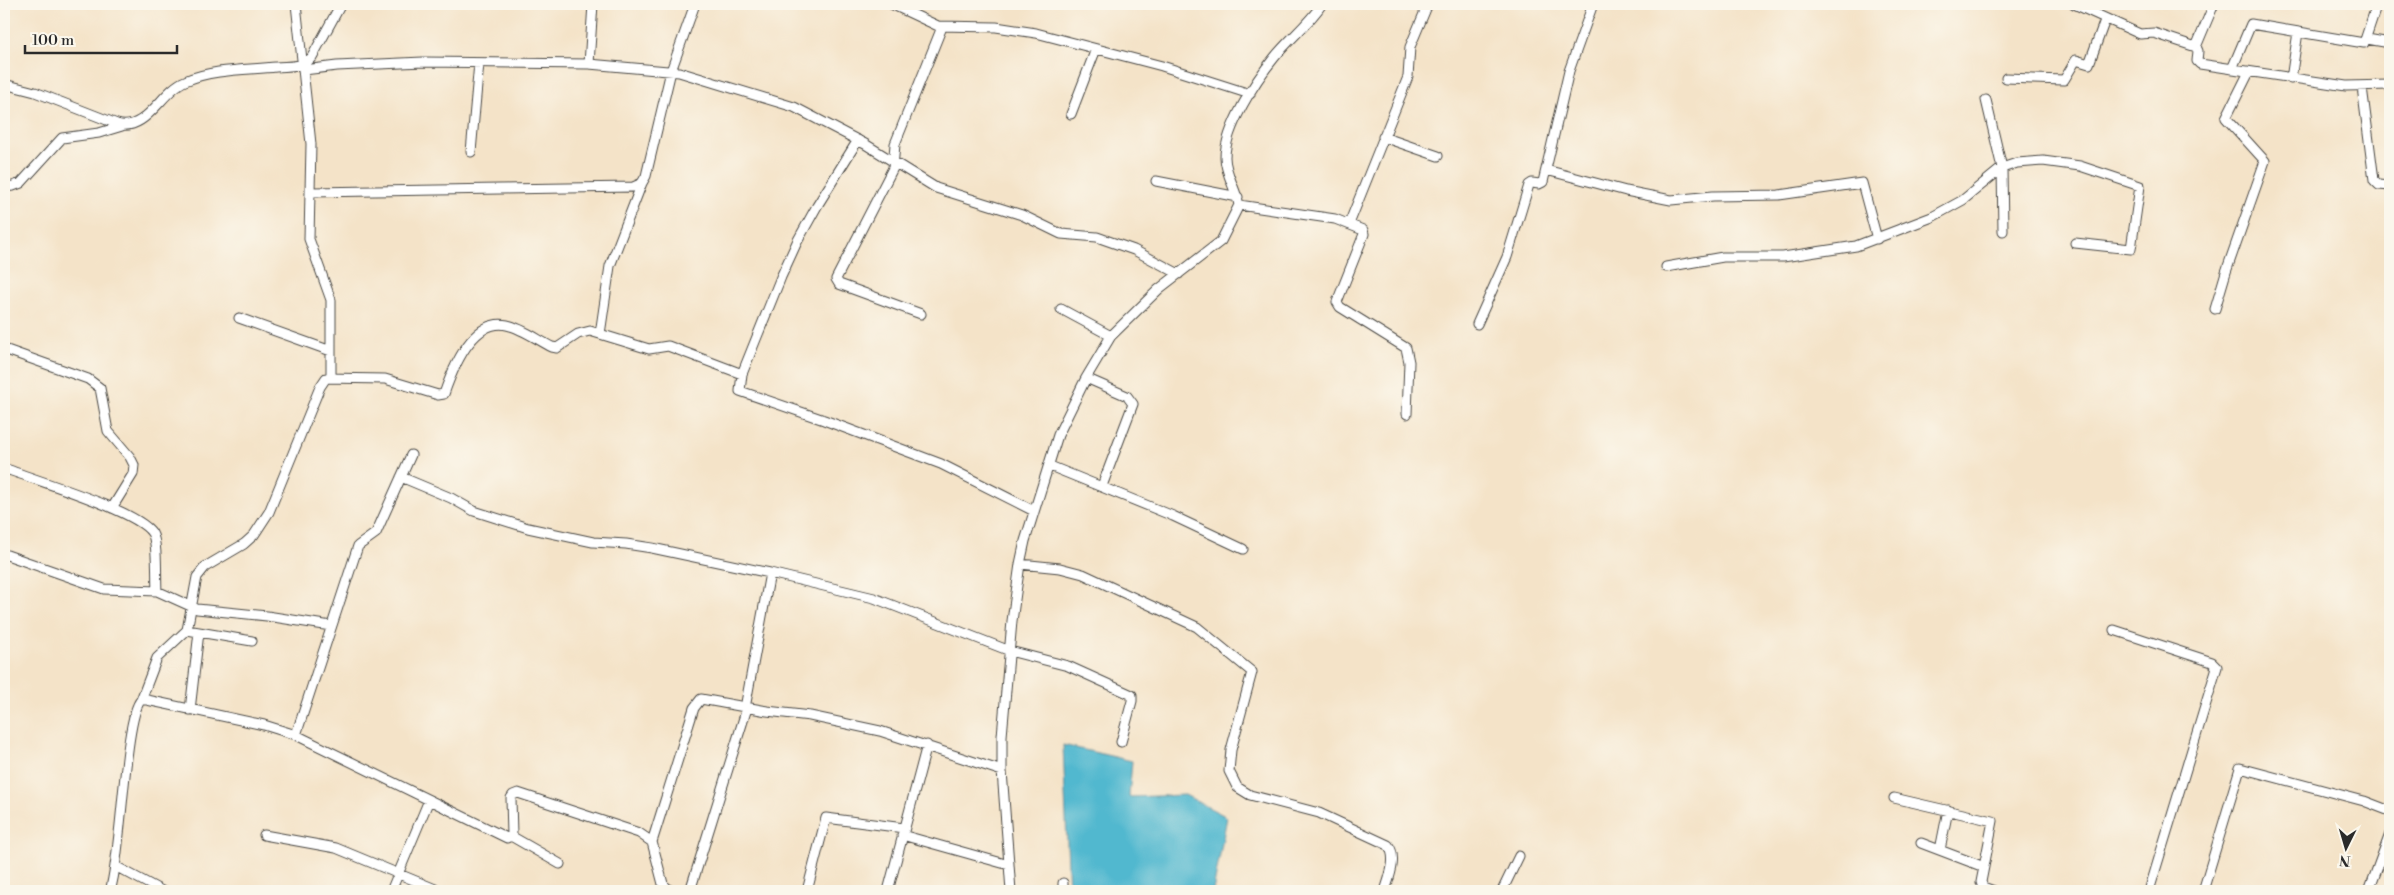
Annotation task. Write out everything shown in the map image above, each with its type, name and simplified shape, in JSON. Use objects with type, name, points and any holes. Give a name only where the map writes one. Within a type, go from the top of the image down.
[{"type":"street","points":[[296,4],[311,144],[312,192],[309,239],[331,300],[331,377]]},
{"type":"street","points":[[304,67],[312,57],[341,4]]},
{"type":"street","points":[[589,64],[593,4]]},
{"type":"street","points":[[600,334],[610,266],[646,176],[671,71],[694,4]]},
{"type":"street","points":[[891,4],[942,27],[1018,30],[1162,66],[1250,94]]},
{"type":"street","points":[[1011,891],[1002,771],[1002,736],[1010,651],[1020,564],[1034,511],[1050,466],[1058,435],[1086,378],[1112,336],[1158,289],[1221,241],[1238,201],[1226,162],[1231,132],[1250,94],[1273,58],[1311,20],[1322,4]]},
{"type":"street","points":[[1349,224],[1408,77],[1410,47],[1428,4]]},
{"type":"street","points":[[1477,324],[1507,258],[1529,185],[1532,182],[1542,183],[1569,71],[1593,4]]},
{"type":"street","points":[[2074,4],[2105,20],[2140,34],[2154,32],[2196,47]]},
{"type":"street","points":[[2214,4],[2196,47],[2198,63],[2291,79],[2362,87],[2390,85]]},
{"type":"street","points":[[2367,40],[2377,4]]},
{"type":"street","points":[[2006,78],[2064,80],[2076,60],[2089,64],[2105,20]]},
{"type":"street","points":[[2232,70],[2251,24],[2359,44],[2367,40],[2390,43]]},
{"type":"street","points":[[921,314],[839,284],[836,279],[891,173],[895,144],[942,27]]},
{"type":"street","points":[[2291,79],[2298,32]]},
{"type":"street","points":[[1070,114],[1096,49]]},
{"type":"street","points":[[4,186],[13,186],[21,183],[62,138],[99,133],[140,120],[175,86],[186,80],[217,73],[414,62],[589,64],[671,71],[702,77],[780,102],[858,140],[936,188],[1022,215],[1061,234],[1097,238],[1134,250],[1179,274]]},
{"type":"street","points":[[470,152],[479,62]]},
{"type":"street","points":[[2215,309],[2226,272],[2265,163],[2264,157],[2226,118],[2249,72]]},
{"type":"street","points":[[4,84],[35,92],[122,126]]},
{"type":"street","points":[[2362,87],[2374,180],[2379,185],[2390,186]]},
{"type":"street","points":[[1986,100],[2002,168],[2003,231]]},
{"type":"street","points":[[1383,137],[1438,156]]},
{"type":"street","points":[[858,140],[797,242],[742,374],[740,390],[743,394],[824,420],[941,464],[1034,511]]},
{"type":"street","points":[[1666,267],[1723,257],[1783,257],[1815,254],[1856,246],[1949,209],[2002,168],[2027,162],[2068,163],[2140,186],[2132,248],[2128,250],[2075,243]]},
{"type":"street","points":[[1546,170],[1626,192],[1671,200],[1713,196],[1779,195],[1862,182],[1877,239]]},
{"type":"street","points":[[1156,181],[1238,201],[1335,219],[1363,230],[1364,234],[1337,302],[1340,307],[1406,348],[1410,362],[1407,414]]},
{"type":"street","points":[[312,192],[633,187],[642,183]]},
{"type":"street","points":[[1061,310],[1112,336]]},
{"type":"street","points":[[239,318],[331,350]]},
{"type":"street","points":[[110,891],[117,867],[131,733],[138,704],[157,658],[186,630],[197,578],[202,570],[244,544],[262,525],[320,387],[326,378],[385,379],[438,395],[444,394],[452,372],[475,336],[488,326],[509,325],[552,348],[562,346],[584,332],[600,334],[649,349],[668,346],[742,374]]},
{"type":"street","points":[[4,349],[88,379],[100,388],[108,431],[130,457],[134,465],[133,474],[112,508]]},
{"type":"street","points":[[1086,378],[1127,396],[1133,404],[1102,486]]},
{"type":"street","points":[[296,735],[358,546],[376,533],[411,454]]},
{"type":"street","points":[[1050,466],[1173,516],[1243,550]]},
{"type":"street","points":[[4,468],[112,508],[151,532],[157,591]]},
{"type":"street","points":[[401,477],[451,498],[474,511],[528,528],[593,542],[633,544],[770,573],[874,598],[1010,651],[1068,666],[1132,695],[1121,742]]},
{"type":"street","points":[[4,554],[94,587],[113,590],[157,591],[191,607],[331,626]]},
{"type":"street","points":[[1020,564],[1060,568],[1083,574],[1197,627],[1252,672],[1231,750],[1229,771],[1237,787],[1250,795],[1319,813],[1388,845],[1392,850],[1393,856],[1385,891]]},
{"type":"street","points":[[690,891],[746,708],[770,573]]},
{"type":"street","points":[[186,630],[252,641]]},
{"type":"street","points":[[2114,630],[2212,662],[2217,667],[2149,891]]},
{"type":"street","points":[[190,710],[199,632]]},
{"type":"street","points":[[664,889],[652,842],[697,702],[706,699],[746,708],[810,716],[880,731],[1002,771]]},
{"type":"street","points":[[141,700],[264,725],[296,735],[505,837],[511,836],[560,864]]},
{"type":"street","points":[[888,891],[927,745]]},
{"type":"street","points":[[2203,891],[2240,768],[2364,801],[2390,811]]},
{"type":"street","points":[[511,836],[512,798],[513,795],[518,793],[639,833],[652,842]]},
{"type":"street","points":[[1894,798],[1993,821],[1981,885],[1989,890]]},
{"type":"street","points":[[391,891],[429,800]]},
{"type":"street","points":[[1940,850],[1948,810]]},
{"type":"street","points":[[807,891],[826,818],[903,831],[1009,865]]},
{"type":"street","points":[[2370,891],[2390,834]]},
{"type":"street","points":[[264,835],[336,848],[397,875],[440,891]]},
{"type":"street","points":[[1921,843],[1984,867]]},
{"type":"street","points":[[1502,891],[1519,856]]},
{"type":"street","points":[[117,867],[162,891]]},
{"type":"water","points":[[1063,745],[1132,761],[1129,797],[1185,795],[1227,817],[1213,891],[1069,891]]}]
